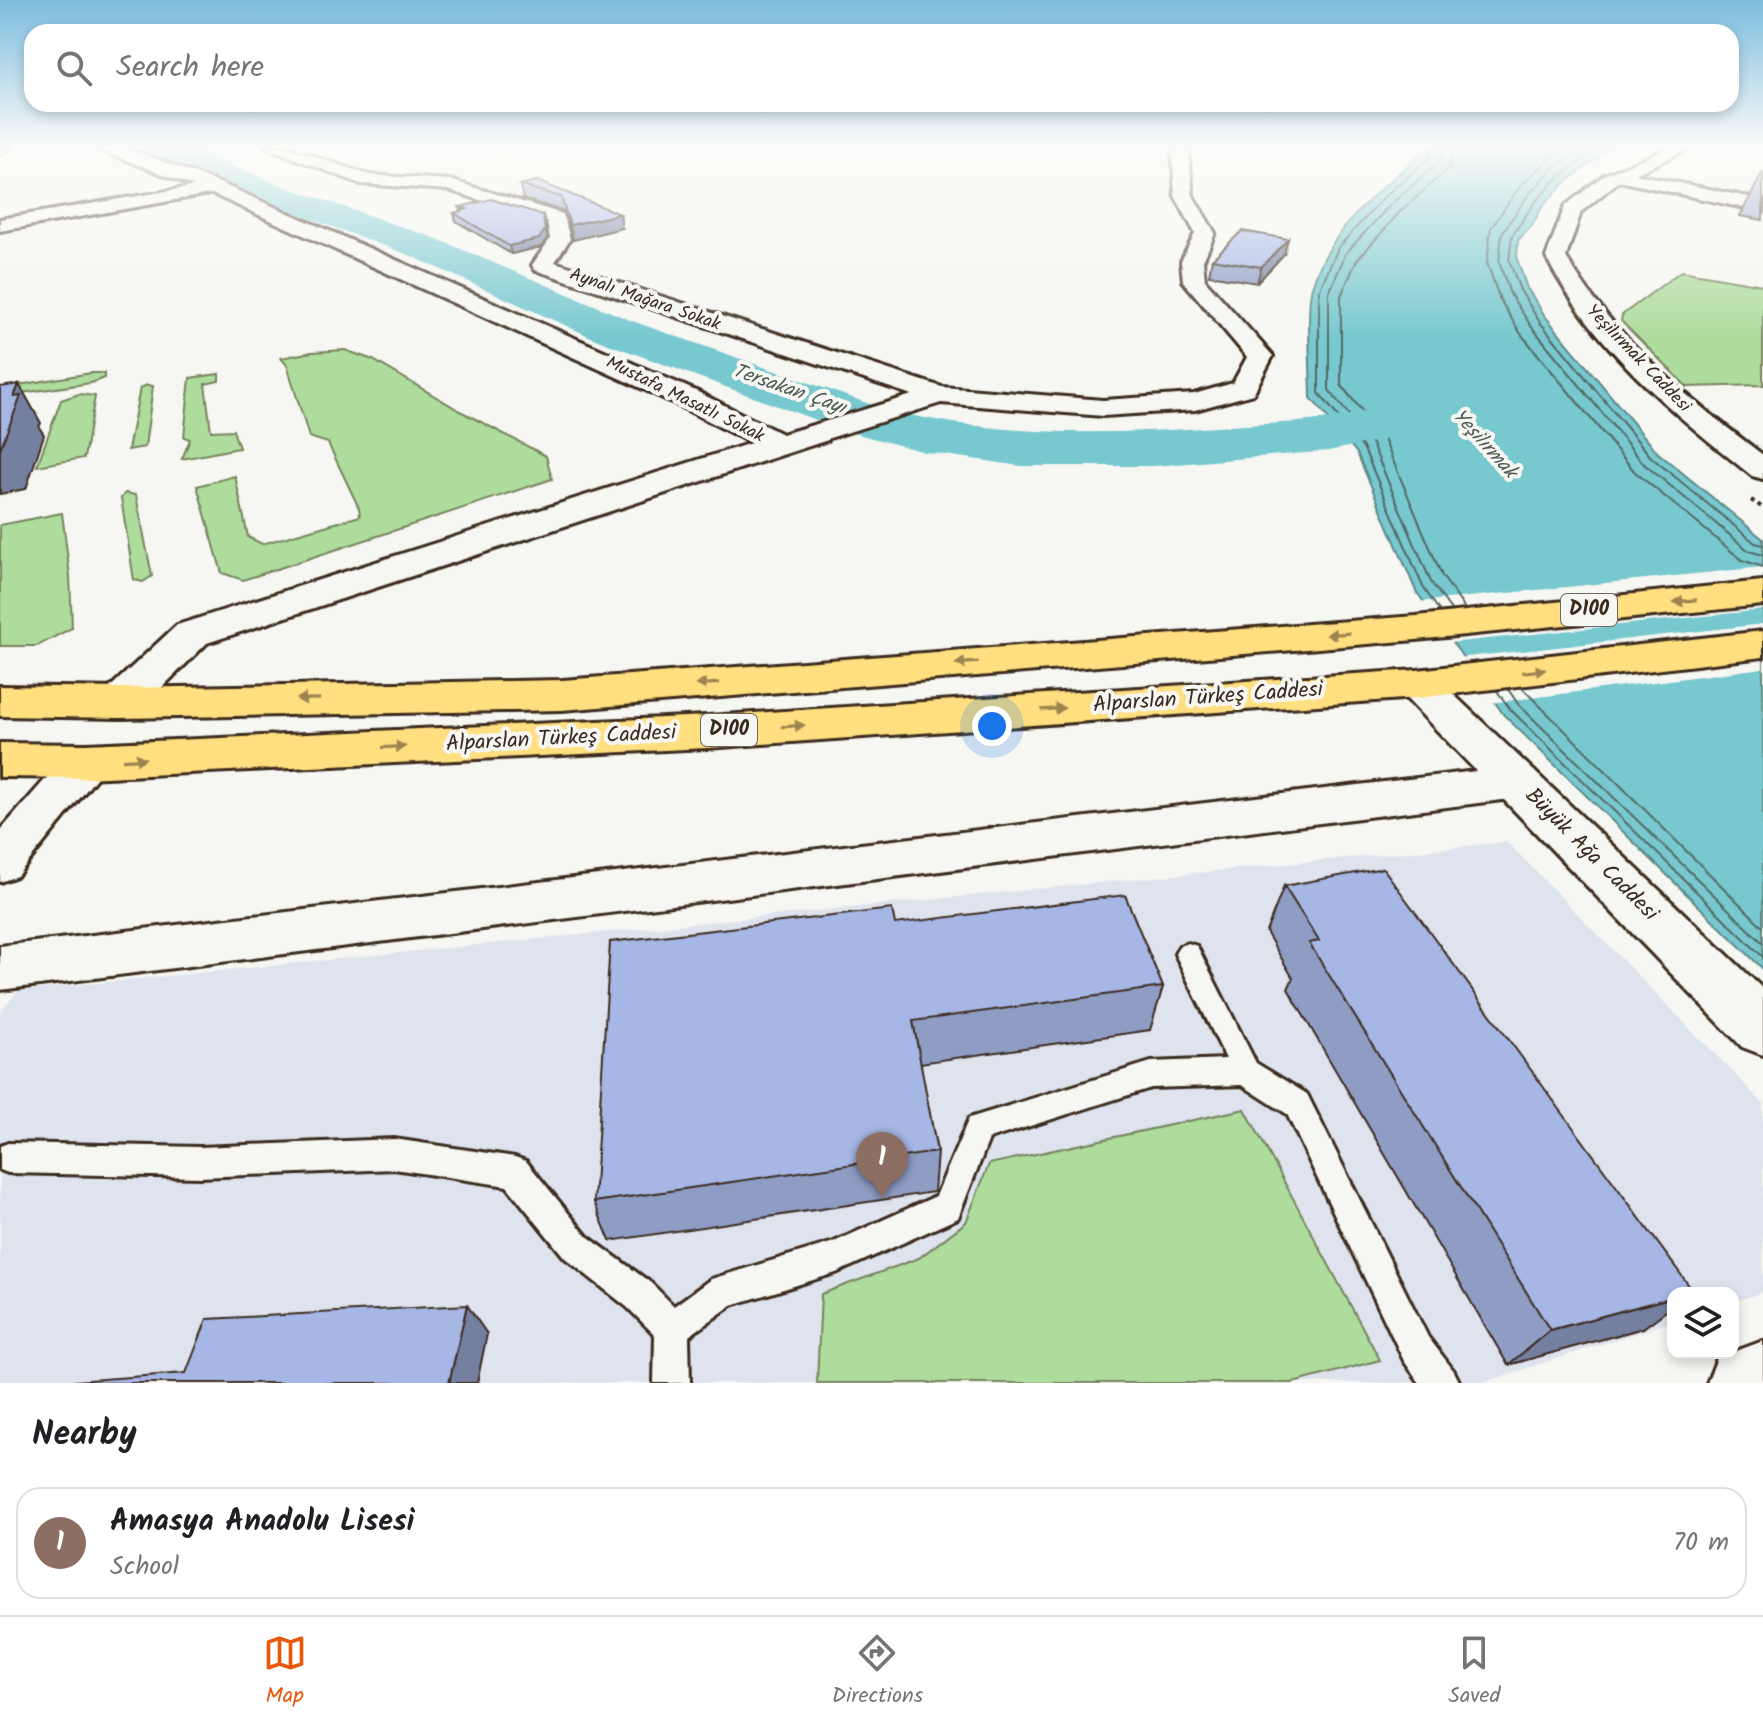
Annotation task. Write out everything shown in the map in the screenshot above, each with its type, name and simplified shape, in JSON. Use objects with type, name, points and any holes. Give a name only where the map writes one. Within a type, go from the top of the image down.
[{"type":"highway","name":"Alparslan Türkeş Caddesi","points":[[0,701],[120,703],[562,695],[1416,628],[1763,593]]},
{"type":"highway","name":"D100","points":[[1437,682],[1763,644]]},
{"type":"highway","name":"Alparslan Türkeş Caddesi","points":[[0,760],[86,761],[707,732],[1437,682]]},
{"type":"street","points":[[0,225],[78,212]]},
{"type":"street","name":"Mustafa Masatlı Sokak","points":[[268,212],[685,397],[779,445]]},
{"type":"street","name":"Aynalı Mağara Sokak","points":[[535,212],[556,218],[560,239],[543,265],[939,395]]},
{"type":"street","points":[[779,445],[939,395],[1103,408],[1195,402],[1244,388],[1260,356],[1194,281],[1192,261],[1205,233],[1193,212]]},
{"type":"street","name":"Yeşilırmak Caddesi","points":[[1571,212],[1556,257],[1571,289],[1618,343],[1689,412],[1763,470]]},
{"type":"street","name":"Mustafa Masatlı Sokak","points":[[120,703],[192,634],[779,445]]},
{"type":"street","name":"Büyük Ağa Caddesi","points":[[1437,682],[1518,782],[1763,1028]]},
{"type":"street","points":[[0,863],[86,761]]},
{"type":"street","points":[[0,968],[1518,782]]},
{"type":"street","points":[[1742,1383],[1763,1376]]},
{"type":"lane","points":[[1188,954],[1246,1072],[1297,1104],[1416,1349],[1442,1383]]},
{"type":"lane","points":[[672,1328],[723,1291],[836,1257],[947,1207],[979,1128],[1151,1075],[1246,1072]]},
{"type":"lane","points":[[8,1158],[200,1162],[394,1154],[515,1172],[576,1247],[639,1295],[672,1328],[672,1383]]},
{"type":"shaded area","points":[[1507,842],[1763,1103],[1763,1292],[1739,1300],[1739,1287],[1667,1287],[1667,1323],[1482,1383],[0,1383],[0,1012],[18,991]]},
{"type":"green space","points":[[1681,271],[1763,285],[1763,385],[1687,387],[1621,321],[1622,315]]},
{"type":"green space","points":[[345,350],[373,360],[546,456],[552,479],[243,580],[222,573],[197,486],[235,476],[248,537],[262,544],[360,516],[328,443],[309,437],[287,365],[281,358]]},
{"type":"green space","points":[[104,373],[104,378],[91,383],[0,396],[0,388]]},
{"type":"green space","points":[[219,374],[219,381],[205,384],[211,431],[233,430],[239,448],[182,459],[190,439],[184,437],[190,378]]},
{"type":"green space","points":[[153,386],[145,447],[128,450],[140,388]]},
{"type":"green space","points":[[79,394],[95,396],[84,458],[37,466],[61,400]]},
{"type":"green space","points":[[125,493],[136,495],[152,576],[143,582],[134,580],[121,498]]},
{"type":"green space","points":[[62,513],[70,576],[72,628],[37,646],[0,646],[0,525]]},
{"type":"green space","points":[[1245,1109],[1380,1360],[1293,1383],[817,1383],[821,1294],[919,1258],[966,1222],[989,1164]]},
{"type":"water","name":"Yeşilırmak","points":[[1358,212],[1540,212],[1532,226],[1518,240],[1517,259],[1527,288],[1545,316],[1657,452],[1763,539],[1763,969],[1504,715],[1416,591],[1357,453],[1311,398],[1310,297],[1320,265]]},
{"type":"pier","points":[[1763,567],[1763,610],[1448,643],[1418,602]]},
{"type":"pier","points":[[1763,624],[1763,668],[1491,703],[1458,658]]},
{"type":"building","points":[[532,212],[543,215],[545,230],[539,239],[509,246],[454,213]]},
{"type":"building","points":[[566,212],[620,214],[570,225]]},
{"type":"building","points":[[1242,231],[1288,239],[1261,267],[1212,259]]},
{"type":"building","points":[[19,384],[14,397],[21,396],[0,449],[0,387]]},
{"type":"building","points":[[1383,868],[1690,1287],[1667,1287],[1667,1299],[1550,1330],[1309,943],[1319,941],[1284,886]]},
{"type":"building","points":[[1125,895],[1163,987],[913,1021],[937,1152],[594,1202],[610,942],[892,909],[895,924]]},
{"type":"building","points":[[467,1305],[449,1383],[47,1383],[186,1373],[207,1319]]},
{"type":"waterway","name":"Tersakan Çayı","points":[[323,212],[423,247],[616,331],[865,420],[925,436],[1021,449],[1154,449],[1328,435],[1441,413]]},
{"type":"place","name":"Amasya Anadolu Lisesi","points":[[882,1198]]}]
